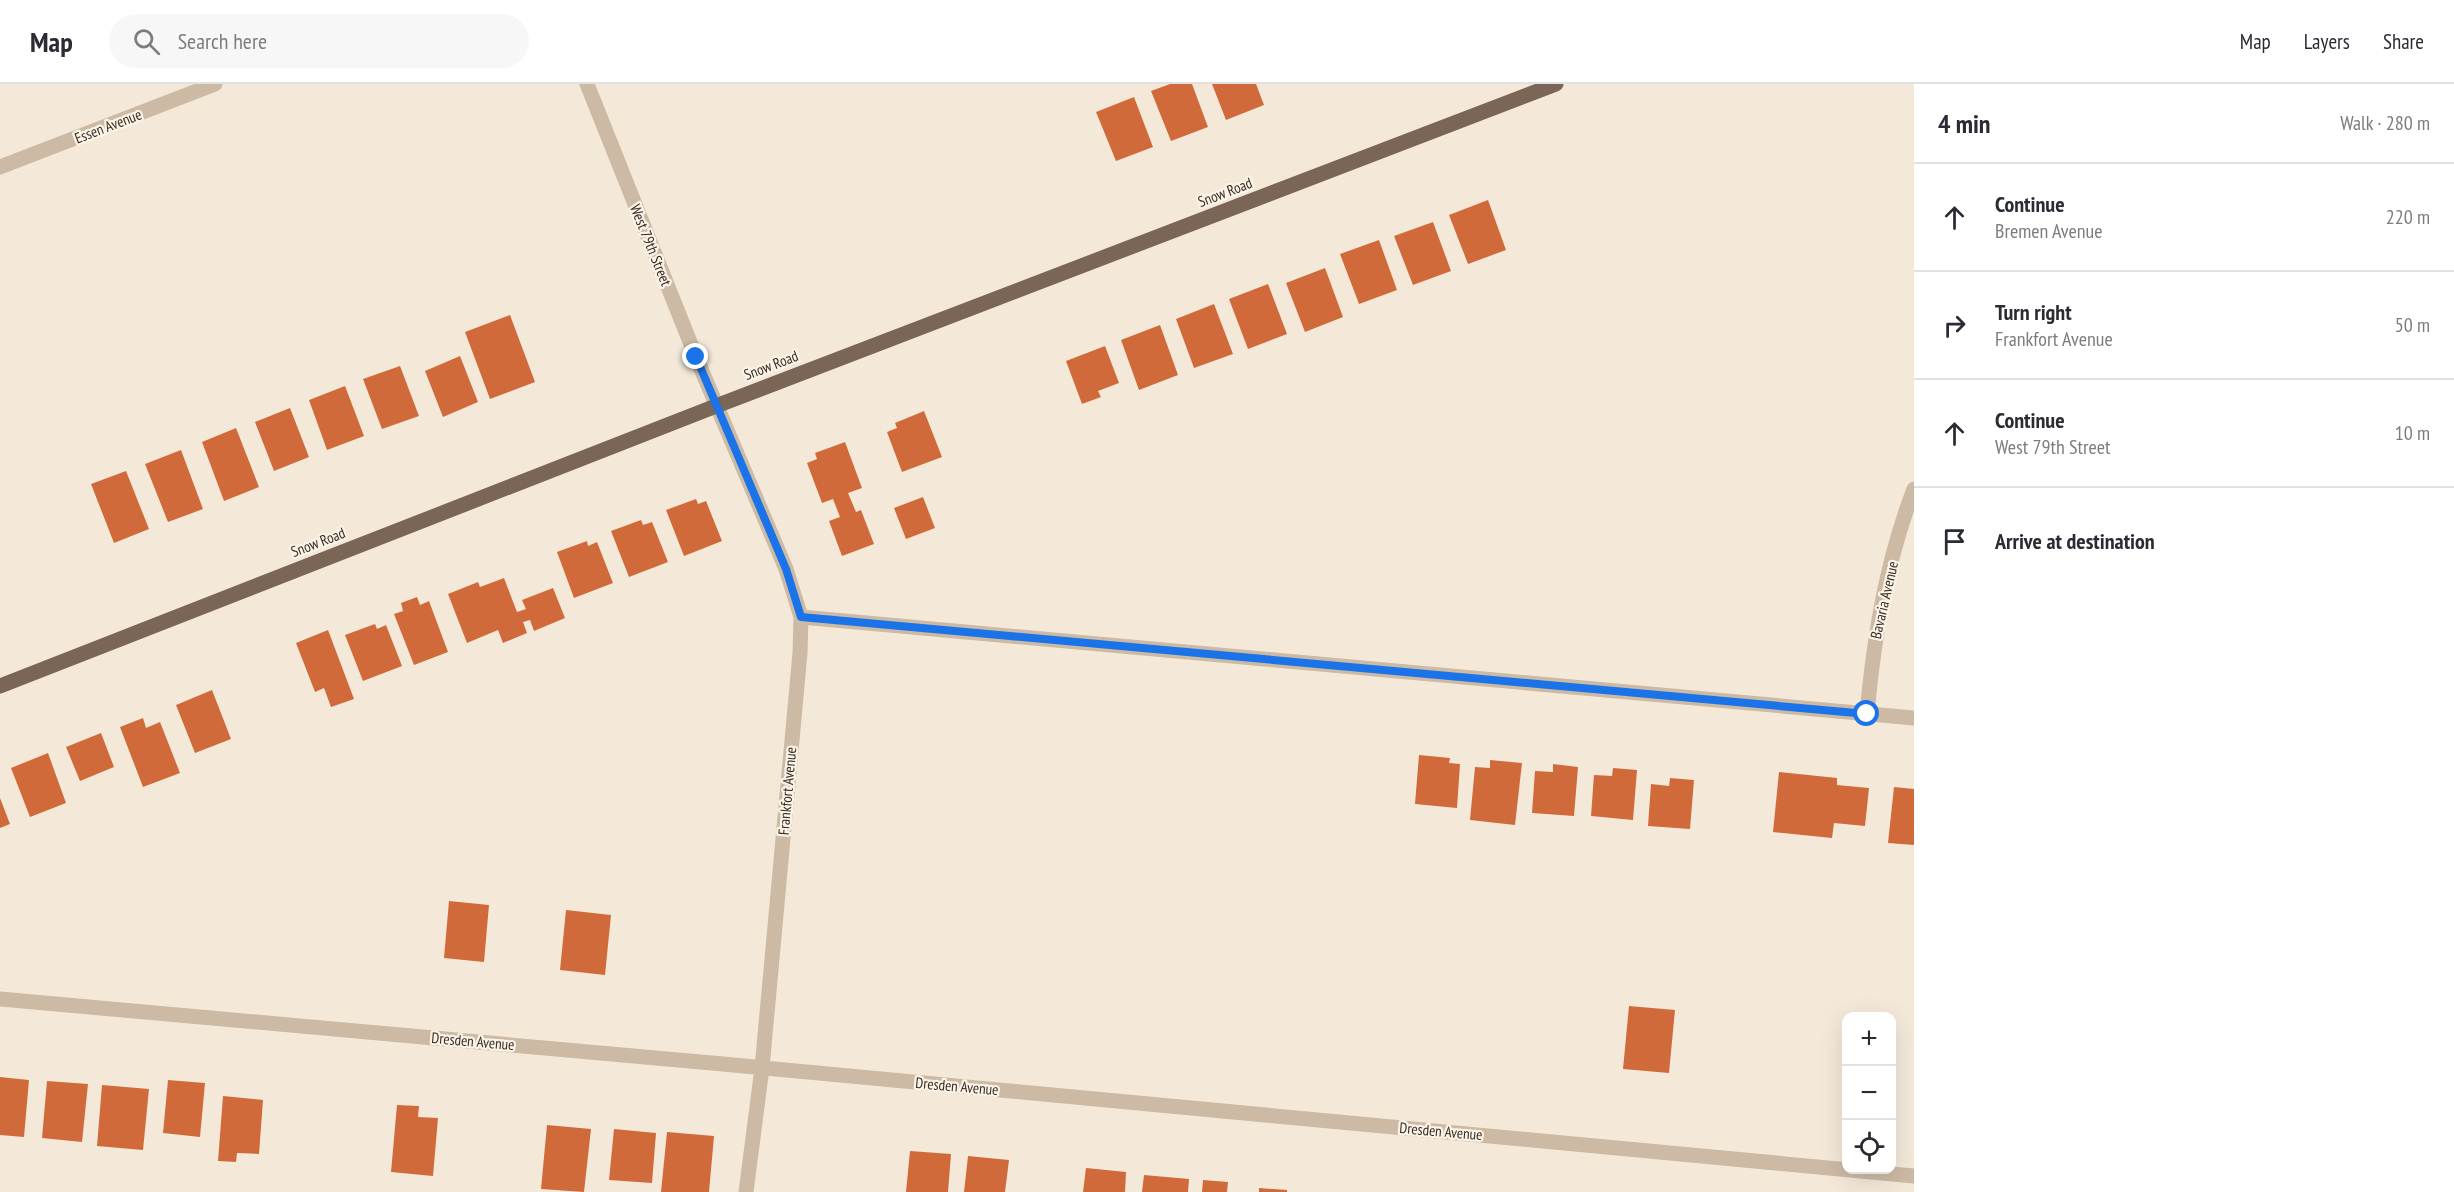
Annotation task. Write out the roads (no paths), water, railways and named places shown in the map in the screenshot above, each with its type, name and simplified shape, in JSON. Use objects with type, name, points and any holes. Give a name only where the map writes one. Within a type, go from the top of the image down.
[{"type":"main road","name":"Snow Road","points":[[0,687],[716,405],[1556,84]]},
{"type":"street","name":"Essen Avenue","points":[[0,167],[216,84]]},
{"type":"street","name":"West 79th Street","points":[[587,84],[716,405]]},
{"type":"street","name":"Frankfort Avenue","points":[[716,405],[786,569],[801,617],[800,653],[762,1068],[746,1192]]},
{"type":"street","name":"Bavaria Avenue","points":[[1867,714],[1873,651],[1881,602],[1914,489]]},
{"type":"street","points":[[801,617],[1914,718]]},
{"type":"street","name":"Dresden Avenue","points":[[0,999],[1914,1176]]}]
